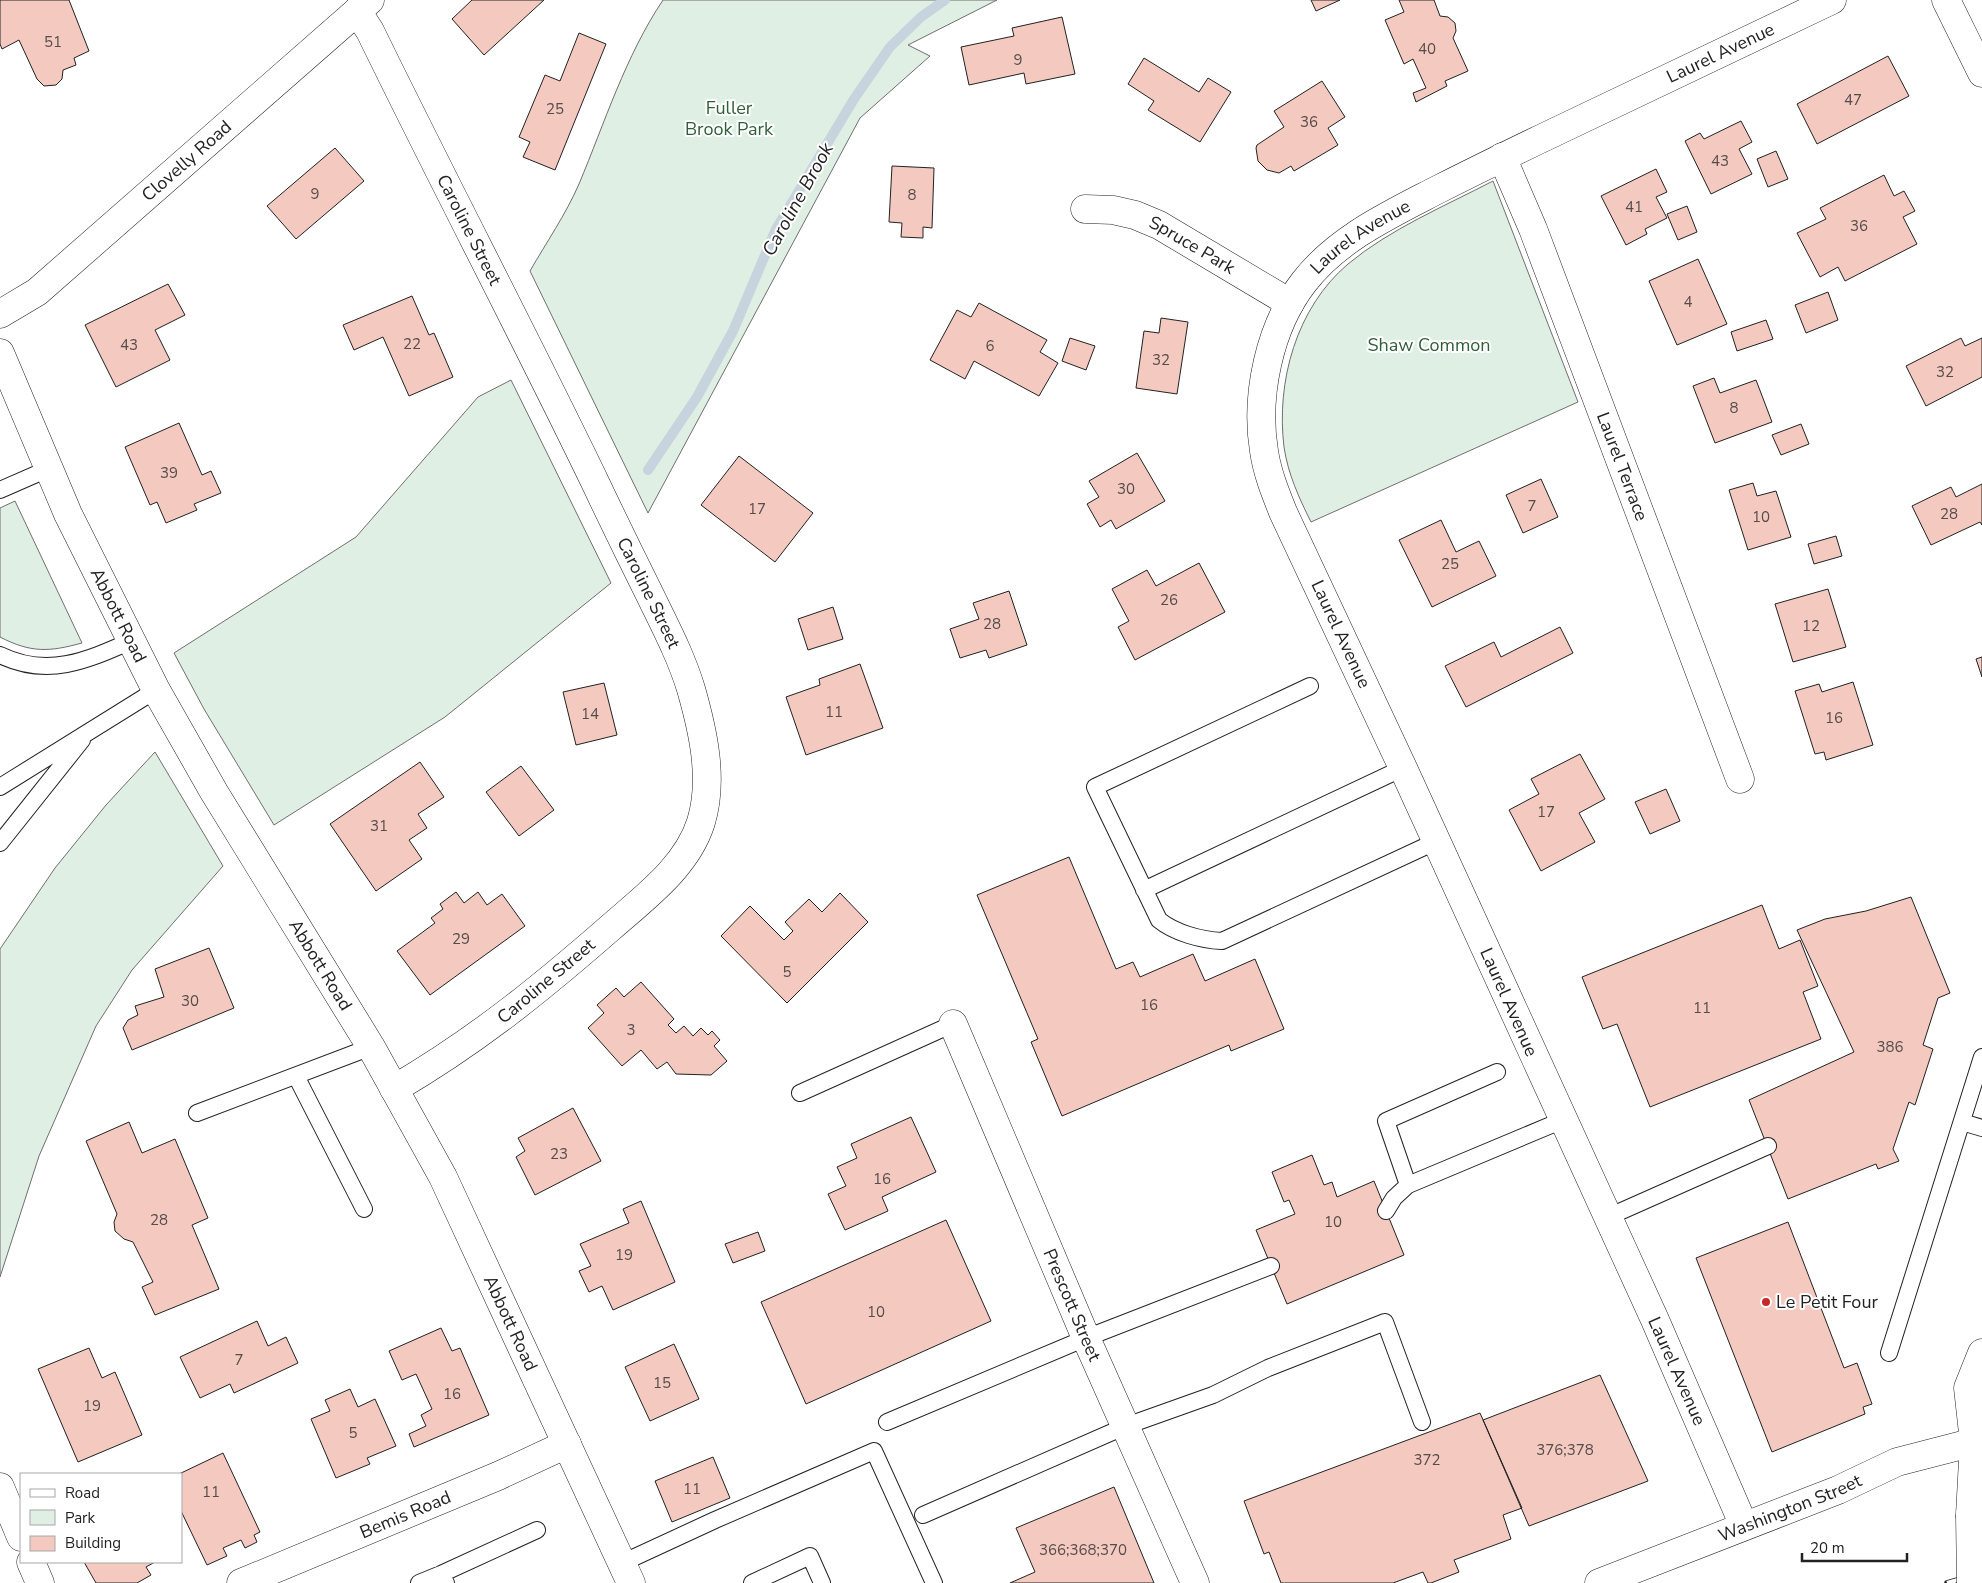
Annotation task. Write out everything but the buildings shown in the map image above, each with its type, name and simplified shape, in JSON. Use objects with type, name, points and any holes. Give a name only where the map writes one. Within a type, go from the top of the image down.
[{"type":"street","name":"Laurel Avenue","points":[[1744,1526],[1655,1320],[1437,841],[1283,512],[1268,470],[1262,429],[1264,385],[1274,342],[1290,303],[1317,266],[1356,235],[1389,215],[1502,157],[1832,0]]},
{"type":"street","points":[[1946,0],[1982,73]]},
{"type":"street","name":"Clovelly Road","points":[[0,314],[37,292],[364,6]]},
{"type":"street","name":"Caroline Street","points":[[364,6],[370,31],[553,396],[673,642],[684,668],[696,708],[704,747],[707,777],[705,806],[697,833],[684,855],[658,884],[528,999],[456,1052],[394,1089]]},
{"type":"street","name":"Laurel Terrace","points":[[1502,157],[1533,229],[1740,779]]},
{"type":"street","name":"Spruce Park","points":[[1085,209],[1113,210],[1135,215],[1159,225],[1290,303]]},
{"type":"street","name":"Abbott Road","points":[[0,353],[48,469],[89,559],[156,690],[214,792],[371,1047],[443,1177],[626,1573]]},
{"type":"street","name":"Prescott Street","points":[[953,1024],[1086,1338],[1195,1583]]},
{"type":"street","points":[[1971,1583],[1970,1515],[1978,1441],[1968,1388],[1982,1353]]},
{"type":"street","name":"Washington Street","points":[[1599,1583],[1838,1490],[1897,1462],[1978,1441]]},
{"type":"street","name":"Bemis Road","points":[[241,1583],[498,1476],[567,1444]]},
{"type":"street","points":[[0,1487],[20,1536]]},
{"type":"lane","points":[[0,490],[48,469]]},
{"type":"lane","points":[[0,655],[30,666],[48,667],[88,659],[131,641]]},
{"type":"lane","points":[[1310,686],[1095,787],[1154,914],[1166,926],[1200,938],[1222,940],[1437,841]]},
{"type":"lane","points":[[0,787],[156,690]]},
{"type":"lane","points":[[0,843],[90,731]]},
{"type":"lane","points":[[1144,890],[1403,768]]},
{"type":"lane","points":[[800,1093],[953,1024]]},
{"type":"lane","points":[[197,1113],[371,1047]]},
{"type":"lane","points":[[1889,1354],[1982,1057]]},
{"type":"lane","points":[[1408,1185],[1386,1121],[1497,1072]]},
{"type":"lane","points":[[296,1076],[364,1209]]},
{"type":"lane","points":[[1386,1211],[1394,1198],[1408,1185],[1563,1120]]},
{"type":"lane","points":[[1962,1122],[1982,1128]]},
{"type":"lane","points":[[1608,1217],[1768,1146]]},
{"type":"lane","points":[[887,1422],[1086,1338],[1271,1266]]},
{"type":"lane","points":[[923,1515],[1126,1426],[1213,1396],[1268,1368],[1386,1322],[1422,1422]]},
{"type":"lane","points":[[626,1573],[715,1520],[874,1452],[934,1583]]},
{"type":"lane","points":[[419,1583],[443,1578],[537,1530]]},
{"type":"lane","points":[[752,1583],[810,1556],[822,1583]]},
{"type":"green space","name":"Fuller Brook Park","points":[[663,0],[997,0],[908,45],[930,56],[860,118],[648,513],[530,271],[574,195],[616,90],[638,44]]},
{"type":"green space","name":"Shaw Common","points":[[1493,181],[1578,402],[1311,522],[1298,495],[1288,467],[1282,422],[1287,372],[1303,324],[1315,302],[1330,282],[1364,251],[1418,219]]},
{"type":"green space","points":[[511,380],[611,583],[445,717],[274,825],[204,709],[174,653],[356,537],[478,397]]},
{"type":"green space","points":[[15,501],[82,643],[60,648],[40,649],[21,646],[0,637],[0,508]]},
{"type":"green space","points":[[155,752],[223,866],[132,970],[96,1026],[39,1156],[0,1277],[0,949],[55,868],[106,805]]},
{"type":"waterway","name":"Caroline Brook","points":[[648,470],[697,397],[733,331],[776,229],[854,99],[890,47],[921,17],[945,0]]},
{"type":"railway","points":[[1947,1583],[1982,1573]]},
{"type":"place","name":"Le Petit Four","points":[[1766,1302]]}]
